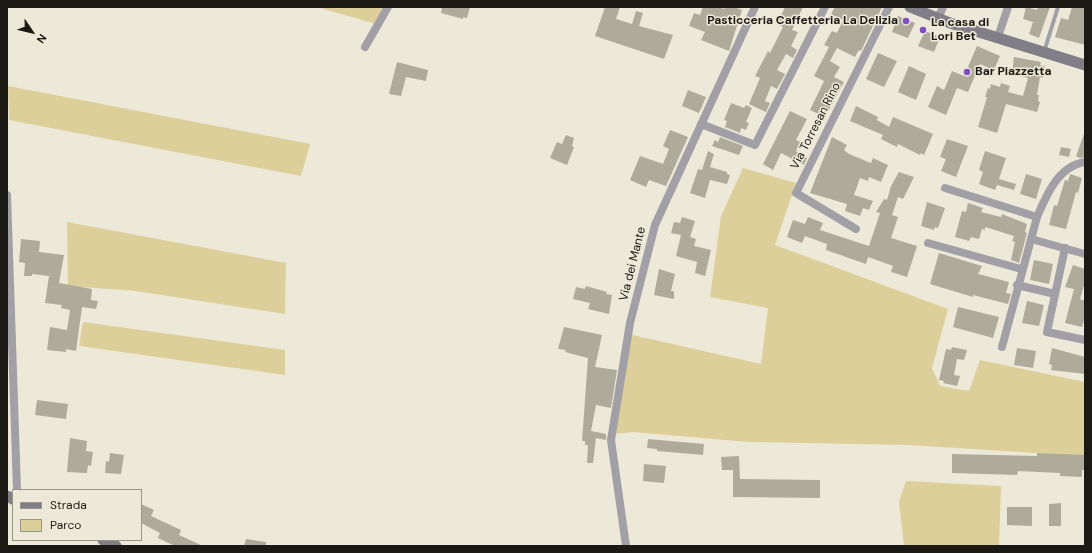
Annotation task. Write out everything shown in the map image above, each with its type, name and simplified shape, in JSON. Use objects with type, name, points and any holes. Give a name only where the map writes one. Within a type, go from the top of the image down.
[{"type":"street","points":[[365,47],[388,7]]},
{"type":"street","name":"Via dei Mante","points":[[626,546],[611,440],[630,323],[655,225],[755,7]]},
{"type":"street","points":[[702,124],[755,145],[825,7]]},
{"type":"street","name":"Via Torresan Rino","points":[[856,229],[796,193],[889,7]]},
{"type":"street","points":[[910,7],[938,18],[1085,65]]},
{"type":"street","points":[[938,18],[943,7]]},
{"type":"street","points":[[998,37],[1008,7]]},
{"type":"street","points":[[1002,347],[1021,269],[1037,217],[1055,182],[1064,172],[1085,162]]},
{"type":"street","points":[[945,188],[1037,217]]},
{"type":"street","points":[[7,195],[17,489]]},
{"type":"street","points":[[1031,239],[1085,254]]},
{"type":"street","points":[[928,243],[1021,269]]},
{"type":"street","points":[[1065,248],[1047,332],[1085,340]]},
{"type":"street","points":[[1017,285],[1055,294]]},
{"type":"street","points":[[105,541],[116,546]]},
{"type":"lane","points":[[1044,52],[1058,7]]},
{"type":"green space","points":[[317,7],[385,7],[376,24]]},
{"type":"green space","points":[[8,86],[310,144],[301,176],[9,120]]},
{"type":"green space","points":[[743,168],[796,183],[775,245],[948,309],[932,368],[940,386],[969,391],[980,360],[1085,382],[1085,456],[909,445],[748,442],[633,432],[614,434],[628,334],[761,364],[768,308],[710,297],[721,216]]},
{"type":"green space","points":[[67,222],[286,263],[285,314],[136,291],[68,286]]},
{"type":"green space","points":[[83,322],[285,350],[285,375],[79,346]]},
{"type":"green space","points":[[906,481],[1001,486],[999,546],[904,546],[899,502]]},
{"type":"building","points":[[442,7],[470,7],[467,18],[463,17],[463,19],[441,13]]},
{"type":"building","points":[[605,7],[620,7],[616,19],[632,24],[636,11],[643,13],[639,26],[673,35],[664,59],[595,36]]},
{"type":"building","points":[[703,7],[718,7],[724,9],[725,7],[734,7],[742,10],[729,51],[701,40],[705,32],[689,26],[694,13],[700,15]]},
{"type":"building","points":[[785,7],[803,7],[792,30],[798,32],[791,46],[797,50],[793,58],[786,54],[777,70],[785,74],[777,89],[771,86],[765,101],[770,103],[766,112],[749,104],[760,78],[755,76],[768,51],[770,53],[783,27],[777,24]]},
{"type":"building","points":[[835,7],[882,7],[861,51],[859,50],[855,57],[837,48],[830,61],[840,67],[834,77],[844,82],[825,117],[810,110],[824,81],[814,76],[829,47],[824,45],[832,31],[837,33],[843,20],[831,14]]},
{"type":"building","points":[[1026,7],[1037,10],[1038,7],[1050,7],[1039,38],[1029,34],[1033,22],[1023,19]]},
{"type":"building","points":[[1072,7],[1085,7],[1085,45],[1055,37],[1061,18],[1068,20]]},
{"type":"building","points":[[898,16],[915,23],[908,38],[892,32]]},
{"type":"building","points":[[925,31],[940,37],[934,52],[918,46]]},
{"type":"building","points":[[977,46],[1000,56],[994,70],[980,64],[968,92],[957,88],[946,115],[928,107],[937,86],[944,90],[952,71],[964,76]]},
{"type":"building","points":[[878,53],[897,61],[884,87],[866,79]]},
{"type":"building","points":[[1014,57],[1041,62],[1040,65],[1045,66],[1043,78],[1040,77],[1037,95],[1039,95],[1038,101],[1040,102],[1037,112],[1006,104],[997,133],[978,127],[987,97],[985,97],[991,84],[1000,87],[1001,83],[1010,86],[1008,92],[1023,96],[1028,78],[1012,74]]},
{"type":"building","points":[[397,62],[428,70],[426,81],[406,77],[401,96],[389,94]]},
{"type":"building","points":[[909,66],[926,74],[916,100],[898,92]]},
{"type":"building","points":[[688,90],[706,97],[699,113],[682,106]]},
{"type":"building","points":[[731,103],[744,108],[746,105],[752,108],[746,122],[749,123],[746,130],[741,128],[740,133],[725,127],[727,121],[724,120]]},
{"type":"building","points":[[856,106],[878,117],[877,120],[889,127],[893,117],[933,134],[924,155],[921,153],[920,155],[898,144],[897,147],[881,139],[883,135],[850,121]]},
{"type":"building","points":[[790,111],[807,119],[796,140],[800,142],[796,151],[807,158],[804,165],[781,153],[773,170],[763,164]]},
{"type":"building","points":[[670,130],[688,137],[666,186],[649,180],[646,187],[630,180],[640,156],[663,164],[669,149],[663,146]]},
{"type":"building","points":[[1084,134],[1085,157],[1080,158],[1076,156]]},
{"type":"building","points":[[566,135],[574,138],[572,146],[574,147],[567,165],[550,158],[557,142],[562,144]]},
{"type":"building","points":[[720,137],[743,146],[739,155],[712,146],[715,140],[718,142]]},
{"type":"building","points":[[832,137],[847,145],[844,150],[849,154],[871,163],[873,158],[888,165],[881,182],[869,177],[868,181],[860,178],[854,195],[873,201],[869,210],[863,208],[860,216],[845,211],[847,204],[810,193]]},
{"type":"building","points":[[947,139],[968,146],[956,177],[941,171],[946,159],[940,157]]},
{"type":"building","points":[[1061,147],[1071,149],[1069,157],[1059,155]]},
{"type":"building","points":[[708,151],[714,154],[710,167],[727,172],[727,174],[730,175],[727,184],[710,180],[705,198],[690,193],[698,169],[702,170]]},
{"type":"building","points":[[985,151],[1006,158],[999,179],[1016,184],[1014,190],[997,185],[995,190],[979,184],[983,172],[979,170]]},
{"type":"building","points":[[899,172],[914,177],[903,199],[898,197],[892,215],[898,217],[891,238],[917,246],[907,277],[891,272],[893,266],[868,257],[866,264],[826,250],[827,244],[805,236],[802,243],[787,237],[793,220],[805,224],[808,217],[823,223],[820,230],[869,246],[880,213],[876,212],[884,199],[887,200],[891,186]]},
{"type":"building","points":[[1026,174],[1042,179],[1036,199],[1020,194]]},
{"type":"building","points":[[1070,174],[1082,178],[1078,193],[1076,192],[1066,229],[1049,225],[1054,205],[1057,206],[1065,180],[1068,181]]},
{"type":"building","points":[[927,202],[945,208],[938,228],[935,227],[934,230],[921,226]]},
{"type":"building","points":[[968,203],[983,208],[981,212],[1001,217],[1002,214],[1027,224],[1025,232],[1027,233],[1019,263],[1011,260],[1015,242],[1012,241],[1014,236],[985,227],[985,230],[982,229],[979,239],[971,237],[969,241],[955,237],[962,211],[966,212]]},
{"type":"building","points":[[682,217],[695,221],[690,237],[696,239],[694,246],[711,250],[705,276],[695,273],[697,262],[676,256],[681,235],[671,233],[674,222],[680,223]]},
{"type":"building","points":[[21,239],[40,241],[39,252],[64,255],[59,283],[92,289],[91,300],[98,301],[96,309],[82,307],[76,351],[66,349],[66,352],[47,350],[50,327],[67,330],[70,310],[61,308],[62,305],[45,303],[49,276],[32,274],[32,276],[24,276],[25,263],[19,262]]},
{"type":"building","points":[[939,253],[982,266],[978,274],[1009,282],[1006,293],[1011,294],[1008,304],[973,295],[973,297],[930,284]]},
{"type":"building","points":[[1034,260],[1053,264],[1049,284],[1030,280]]},
{"type":"building","points":[[1073,265],[1085,269],[1085,282],[1080,299],[1085,301],[1085,317],[1082,327],[1065,323],[1074,289],[1065,287]]},
{"type":"building","points":[[659,269],[675,274],[671,291],[674,291],[674,299],[654,295]]},
{"type":"building","points":[[586,286],[612,295],[609,314],[588,309],[590,303],[573,299],[576,287],[585,289]]},
{"type":"building","points":[[1027,301],[1044,305],[1039,326],[1022,323]]},
{"type":"building","points":[[958,307],[999,317],[993,338],[953,327]]},
{"type":"building","points":[[564,327],[602,335],[595,367],[617,370],[611,408],[596,405],[591,431],[606,434],[606,440],[596,438],[593,463],[587,463],[588,445],[585,445],[585,441],[582,441],[588,358],[565,352],[566,350],[558,349]]},
{"type":"building","points":[[952,347],[967,350],[964,360],[957,359],[954,375],[960,376],[957,386],[943,383],[944,381],[939,380],[946,349],[951,350]]},
{"type":"building","points":[[1017,348],[1036,351],[1033,368],[1014,365]]},
{"type":"building","points":[[1052,348],[1085,357],[1085,374],[1051,370],[1052,365],[1049,364]]},
{"type":"building","points":[[37,400],[68,404],[66,419],[35,415]]},
{"type":"building","points":[[70,438],[87,441],[86,451],[93,452],[91,466],[88,465],[87,473],[67,472]]},
{"type":"building","points":[[648,439],[704,444],[703,455],[657,451],[657,449],[647,448]]},
{"type":"building","points":[[110,453],[124,455],[121,474],[105,473],[106,461],[109,462]]},
{"type":"building","points":[[1037,453],[1085,455],[1085,470],[1082,470],[1082,477],[1060,476],[1060,473],[1018,471],[1017,475],[952,473],[952,454],[1037,456]]},
{"type":"building","points":[[739,456],[740,479],[820,480],[820,498],[733,497],[733,470],[722,470],[721,457]]},
{"type":"building","points":[[644,464],[666,466],[664,483],[643,481]]},
{"type":"building","points":[[1061,503],[1061,526],[1049,526],[1049,504]]},
{"type":"building","points":[[142,504],[154,510],[151,516],[181,530],[179,535],[203,546],[175,546],[158,538],[160,533],[142,524]]},
{"type":"building","points":[[1007,507],[1032,507],[1032,526],[1007,525]]},
{"type":"building","points":[[246,539],[266,542],[266,546],[244,546]]},
{"type":"place","name":"Pasticceria Caffetteria La Delizia","points":[[906,21]]},
{"type":"place","name":"La casa di Lori Bet","points":[[923,30]]},
{"type":"place","name":"Bar Piazzetta","points":[[967,72]]}]
